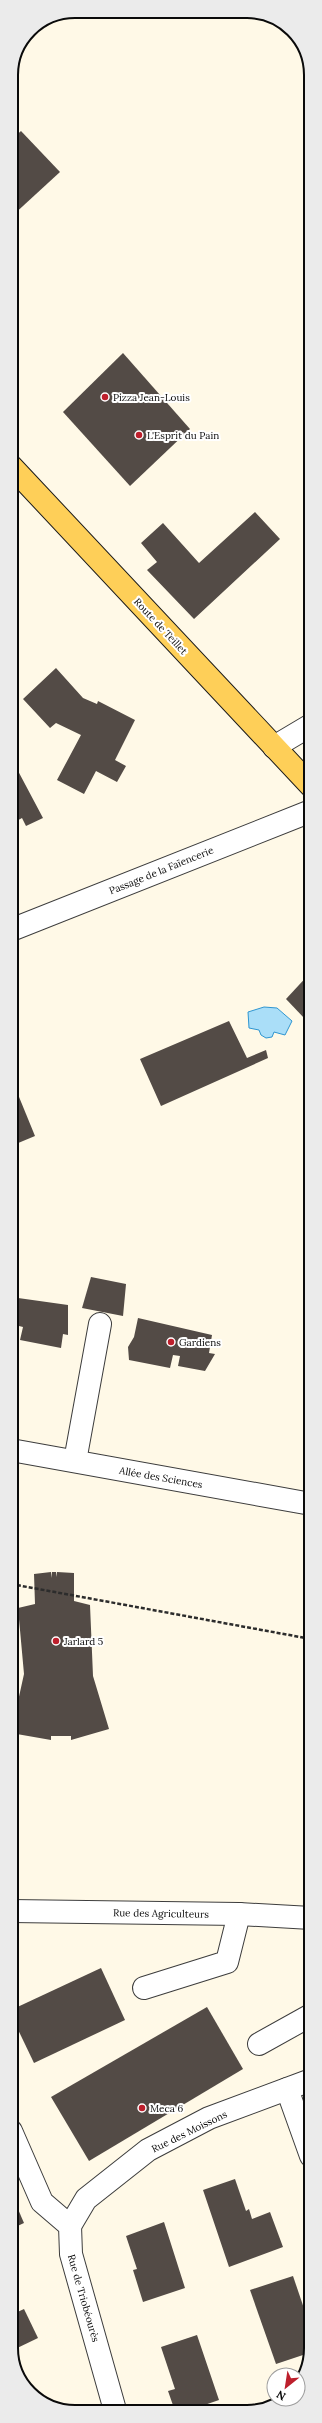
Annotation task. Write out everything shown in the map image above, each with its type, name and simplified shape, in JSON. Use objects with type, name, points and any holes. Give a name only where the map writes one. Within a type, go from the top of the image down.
[{"type":"main road","name":"Route de Teillet","points":[[18,473],[304,779]]},
{"type":"street","points":[[274,747],[304,729]]},
{"type":"street","name":"Passage de la Faïencerie","points":[[18,927],[304,814]]},
{"type":"street","points":[[75,1461],[100,1324]]},
{"type":"street","name":"Allée des Sciences","points":[[18,1451],[304,1503]]},
{"type":"street","name":"Rue des Agriculteurs","points":[[18,1911],[239,1914],[304,1918]]},
{"type":"street","points":[[144,1988],[227,1962],[239,1914]]},
{"type":"street","points":[[260,2044],[304,2019]]},
{"type":"street","name":"Rue des Moissons","points":[[70,2226],[86,2199],[148,2150],[209,2118],[304,2083]]},
{"type":"street","points":[[287,2089],[304,2136]]},
{"type":"street","points":[[18,2147],[42,2202],[70,2226]]},
{"type":"street","name":"Rue de Triobéourès","points":[[70,2226],[71,2254],[114,2405]]},
{"type":"path","points":[[18,1585],[304,1637]]},
{"type":"water","points":[[264,1007],[277,1008],[292,1021],[285,1035],[274,1032],[272,1037],[266,1038],[261,1035],[259,1030],[249,1028],[248,1012]]},
{"type":"building","points":[[21,131],[60,172],[18,211],[18,134]]},
{"type":"building","name":"L'Esprit du Pain","points":[[123,353],[190,429],[130,486],[63,412]]},
{"type":"building","points":[[255,512],[280,539],[194,619],[147,570],[157,562],[141,543],[163,523],[199,563]]},
{"type":"building","points":[[56,668],[83,698],[97,704],[98,701],[135,720],[115,760],[126,766],[117,782],[96,771],[84,794],[57,780],[81,735],[56,723],[50,728],[23,699]]},
{"type":"building","points":[[18,771],[43,818],[26,826],[22,818],[18,820]]},
{"type":"building","points":[[304,980],[304,1018],[286,999]]},
{"type":"building","points":[[229,1021],[247,1058],[266,1050],[268,1058],[161,1106],[140,1059]]},
{"type":"building","points":[[18,1094],[35,1136],[18,1143]]},
{"type":"building","points":[[91,1277],[126,1284],[123,1316],[82,1308]]},
{"type":"building","points":[[18,1298],[68,1305],[68,1335],[63,1334],[61,1348],[20,1340],[23,1327],[18,1326]]},
{"type":"building","name":"Gardiens","points":[[138,1318],[212,1335],[209,1353],[215,1354],[205,1371],[178,1366],[180,1356],[173,1355],[170,1368],[129,1360],[128,1347],[134,1337]]},
{"type":"building","name":"Jarlard 5","points":[[51,1572],[52,1578],[52,1572],[56,1572],[56,1577],[57,1572],[74,1573],[74,1601],[90,1605],[93,1676],[109,1729],[71,1740],[71,1736],[51,1736],[51,1740],[18,1734],[18,1701],[24,1674],[18,1608],[35,1604],[34,1574]]},
{"type":"building","points":[[101,1968],[125,2020],[34,2063],[18,2030],[18,2007]]},
{"type":"building","points":[[207,2007],[243,2069],[89,2161],[51,2097]]},
{"type":"building","points":[[235,2179],[246,2211],[249,2209],[252,2219],[270,2212],[283,2247],[229,2267],[203,2190]]},
{"type":"building","points":[[18,2209],[24,2223],[18,2226]]},
{"type":"building","points":[[164,2222],[185,2288],[143,2302],[133,2270],[137,2269],[126,2236]]},
{"type":"building","points":[[293,2276],[304,2308],[303,2355],[276,2364],[250,2290]]},
{"type":"building","points":[[24,2309],[38,2338],[18,2348],[18,2312]]},
{"type":"building","points":[[197,2335],[219,2400],[204,2405],[173,2405],[168,2391],[175,2389],[161,2347]]},
{"type":"place","name":"Pizza Jean-Louis","points":[[105,397]]},
{"type":"place","name":"L'Esprit du Pain","points":[[139,435]]},
{"type":"place","name":"Gardiens","points":[[171,1342]]},
{"type":"place","name":"Jarlard 5","points":[[56,1641]]},
{"type":"place","name":"Meca 6","points":[[142,2108]]}]
